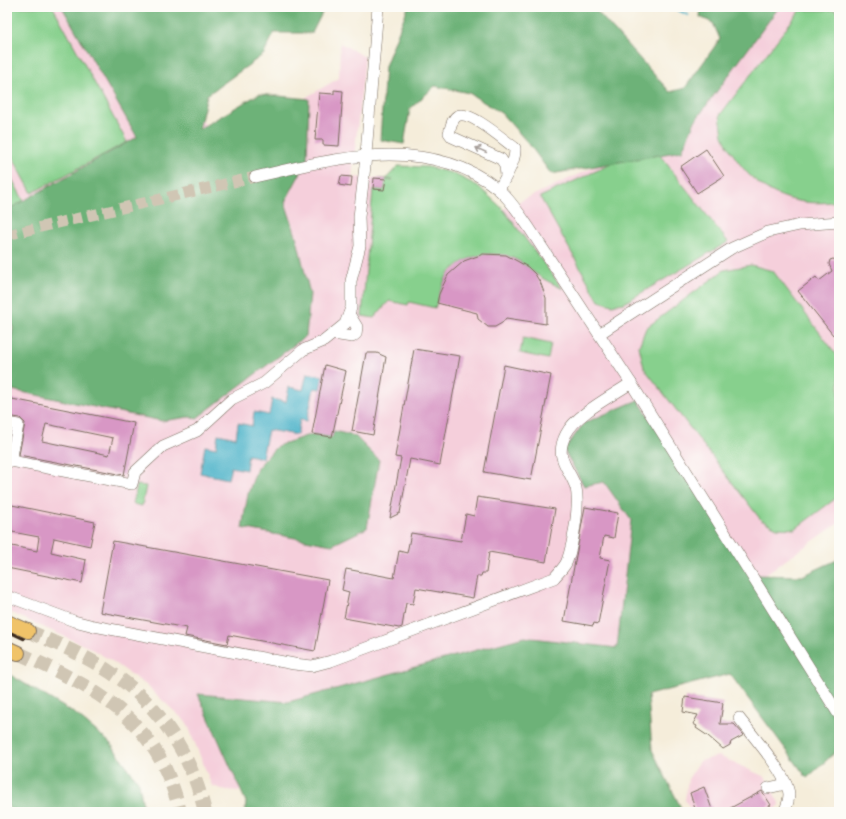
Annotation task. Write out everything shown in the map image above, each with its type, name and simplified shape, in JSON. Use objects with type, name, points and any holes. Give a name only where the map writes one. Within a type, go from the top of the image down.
[{"type":"main road","points":[[7,622],[28,631]]},
{"type":"street","points":[[7,423],[18,426],[9,461],[132,484],[135,472],[163,446],[198,430],[232,399],[264,383],[303,350],[324,341],[345,324],[351,308],[351,281],[360,246],[359,217],[366,156],[378,7]]},
{"type":"street","points":[[499,190],[516,156],[515,148],[472,118],[462,114],[457,116],[449,133],[452,137],[501,159],[506,165],[506,174]]},
{"type":"street","points":[[255,177],[322,161],[366,156],[430,158],[443,161],[470,172],[499,190],[514,206],[631,383],[839,715]]},
{"type":"street","points":[[599,334],[732,248],[768,232],[800,225],[839,222]]},
{"type":"street","points":[[333,334],[352,336],[356,334],[357,328],[349,314]]},
{"type":"street","points":[[7,596],[74,621],[101,628],[294,664],[312,666],[331,661],[554,578],[567,562],[578,507],[576,488],[564,466],[561,450],[566,434],[580,418],[631,383]]},
{"type":"street","points":[[739,718],[777,768],[786,784],[788,803],[784,812]]},
{"type":"street","points":[[768,788],[786,784]]},
{"type":"shaded area","points":[[7,7],[121,7],[221,147],[339,78],[340,43],[365,57],[352,177],[386,179],[398,166],[428,167],[452,173],[478,186],[503,209],[686,125],[775,7],[839,7],[839,523],[751,584],[611,688],[322,752],[239,791],[225,790],[212,786],[187,723],[146,685],[112,661],[88,647],[7,611]]},
{"type":"shaded area","points":[[719,756],[765,777],[780,805],[772,812],[692,812],[685,800],[688,779],[700,761]]},
{"type":"green space","points":[[16,7],[53,7],[127,142],[32,193],[7,147],[7,12]]},
{"type":"green space","points":[[62,7],[325,7],[312,33],[274,33],[264,54],[207,95],[199,129],[259,94],[309,99],[307,161],[285,202],[297,239],[310,294],[306,336],[197,418],[189,417],[162,421],[7,389],[7,367],[13,327],[7,319],[7,210],[137,137]]},
{"type":"green space","points":[[408,7],[593,7],[670,92],[685,88],[720,39],[713,23],[700,17],[701,7],[779,7],[695,121],[682,151],[551,174],[529,144],[501,113],[469,93],[435,86],[410,109],[404,144],[380,140],[385,66]]},
{"type":"green space","points":[[800,10],[836,10],[839,15],[839,201],[824,203],[795,200],[769,190],[757,182],[747,172],[731,151],[723,136],[720,115]]},
{"type":"green space","points":[[652,145],[728,242],[624,303],[612,305],[599,301],[540,197]]},
{"type":"green space","points":[[398,166],[428,167],[452,173],[478,186],[503,209],[563,289],[542,278],[519,261],[510,257],[490,254],[480,255],[462,263],[447,276],[435,308],[409,302],[408,305],[389,301],[374,318],[362,316],[373,189],[384,190],[385,187],[381,186],[381,180],[393,180],[380,179],[386,179]]},
{"type":"green space","points":[[7,170],[24,201],[7,210]]},
{"type":"green space","points":[[751,265],[773,271],[839,358],[839,496],[795,529],[777,528],[761,520],[644,368],[639,346],[646,328],[724,270]]},
{"type":"green space","points":[[523,338],[551,344],[548,359],[520,353]]},
{"type":"green space","points":[[638,400],[755,575],[802,576],[839,559],[839,749],[807,778],[730,674],[648,695],[652,750],[683,812],[245,812],[246,802],[198,694],[288,702],[524,637],[617,648],[631,520],[604,482],[584,486],[564,450],[584,423]]},
{"type":"green space","points":[[334,431],[355,436],[379,460],[367,528],[332,545],[242,528],[248,494],[257,468],[277,446],[312,434],[332,437]]},
{"type":"green space","points":[[137,485],[146,486],[142,506],[133,504]]},
{"type":"green space","points":[[7,673],[77,715],[110,743],[139,783],[144,812],[12,812],[7,805]]},
{"type":"water","points":[[307,373],[323,376],[320,389],[314,388],[307,421],[300,420],[297,435],[268,430],[262,458],[248,455],[246,470],[231,467],[228,479],[200,473],[205,446],[216,448],[218,434],[236,438],[238,423],[252,426],[254,412],[269,415],[272,399],[286,402],[289,387],[303,390]]},
{"type":"building","points":[[334,90],[343,91],[339,146],[323,145],[323,140],[315,140],[319,93],[334,94]]},
{"type":"building","points":[[706,149],[724,176],[697,193],[680,167]]},
{"type":"building","points":[[341,176],[352,177],[351,187],[339,185]]},
{"type":"building","points":[[374,178],[386,179],[384,190],[373,189]]},
{"type":"building","points":[[483,254],[506,255],[528,267],[535,274],[541,284],[546,298],[546,324],[506,318],[502,323],[495,327],[488,327],[478,319],[477,313],[437,303],[439,294],[448,275],[464,261]]},
{"type":"building","points":[[833,259],[839,261],[839,330],[833,335],[798,291],[816,277],[819,281],[832,271],[829,264],[830,260]]},
{"type":"building","points":[[414,349],[460,356],[440,465],[410,459],[400,513],[390,518],[401,458],[395,457]]},
{"type":"building","points":[[366,353],[377,353],[386,357],[373,435],[352,431]]},
{"type":"building","points":[[325,365],[346,371],[332,437],[312,434]]},
{"type":"building","points":[[504,365],[551,375],[531,480],[484,472]]},
{"type":"building","points":[[7,398],[134,423],[124,475],[19,455],[25,423],[20,418],[7,416]],"holes":[[[46,424],[113,438],[109,455],[42,441]]]},
{"type":"building","points":[[477,497],[555,509],[546,562],[489,552],[486,573],[482,573],[481,576],[477,576],[473,598],[416,588],[413,604],[406,603],[402,627],[399,628],[344,618],[349,592],[342,590],[346,569],[394,578],[399,551],[407,553],[411,533],[461,541],[466,514],[474,516]]},
{"type":"building","points":[[12,505],[95,522],[90,546],[54,538],[51,552],[86,560],[82,583],[7,568],[7,545],[37,551],[39,537],[7,531]]},
{"type":"building","points":[[585,507],[618,513],[614,538],[604,536],[600,558],[610,560],[598,624],[594,623],[593,626],[564,621]]},
{"type":"building","points":[[113,541],[328,580],[315,651],[229,635],[227,644],[185,636],[187,628],[100,612]]},
{"type":"building","points":[[685,697],[723,703],[720,724],[734,724],[744,735],[731,742],[730,745],[723,749],[693,724],[698,715],[683,712]]},
{"type":"building","points":[[704,787],[713,812],[696,812],[690,793]]},
{"type":"building","points":[[762,791],[771,805],[758,812],[723,812]]},
{"type":"waterway","points":[[672,7],[688,15]]},
{"type":"tunnel","points":[[7,235],[255,177]]},
{"type":"tunnel","points":[[28,631],[90,660],[110,672],[144,699],[158,715],[182,751],[192,771],[205,812]]},
{"type":"tunnel","points":[[18,653],[74,680],[99,695],[121,711],[140,730],[157,753],[170,780],[180,812]]},
{"type":"railway","points":[[7,631],[24,639]]}]
